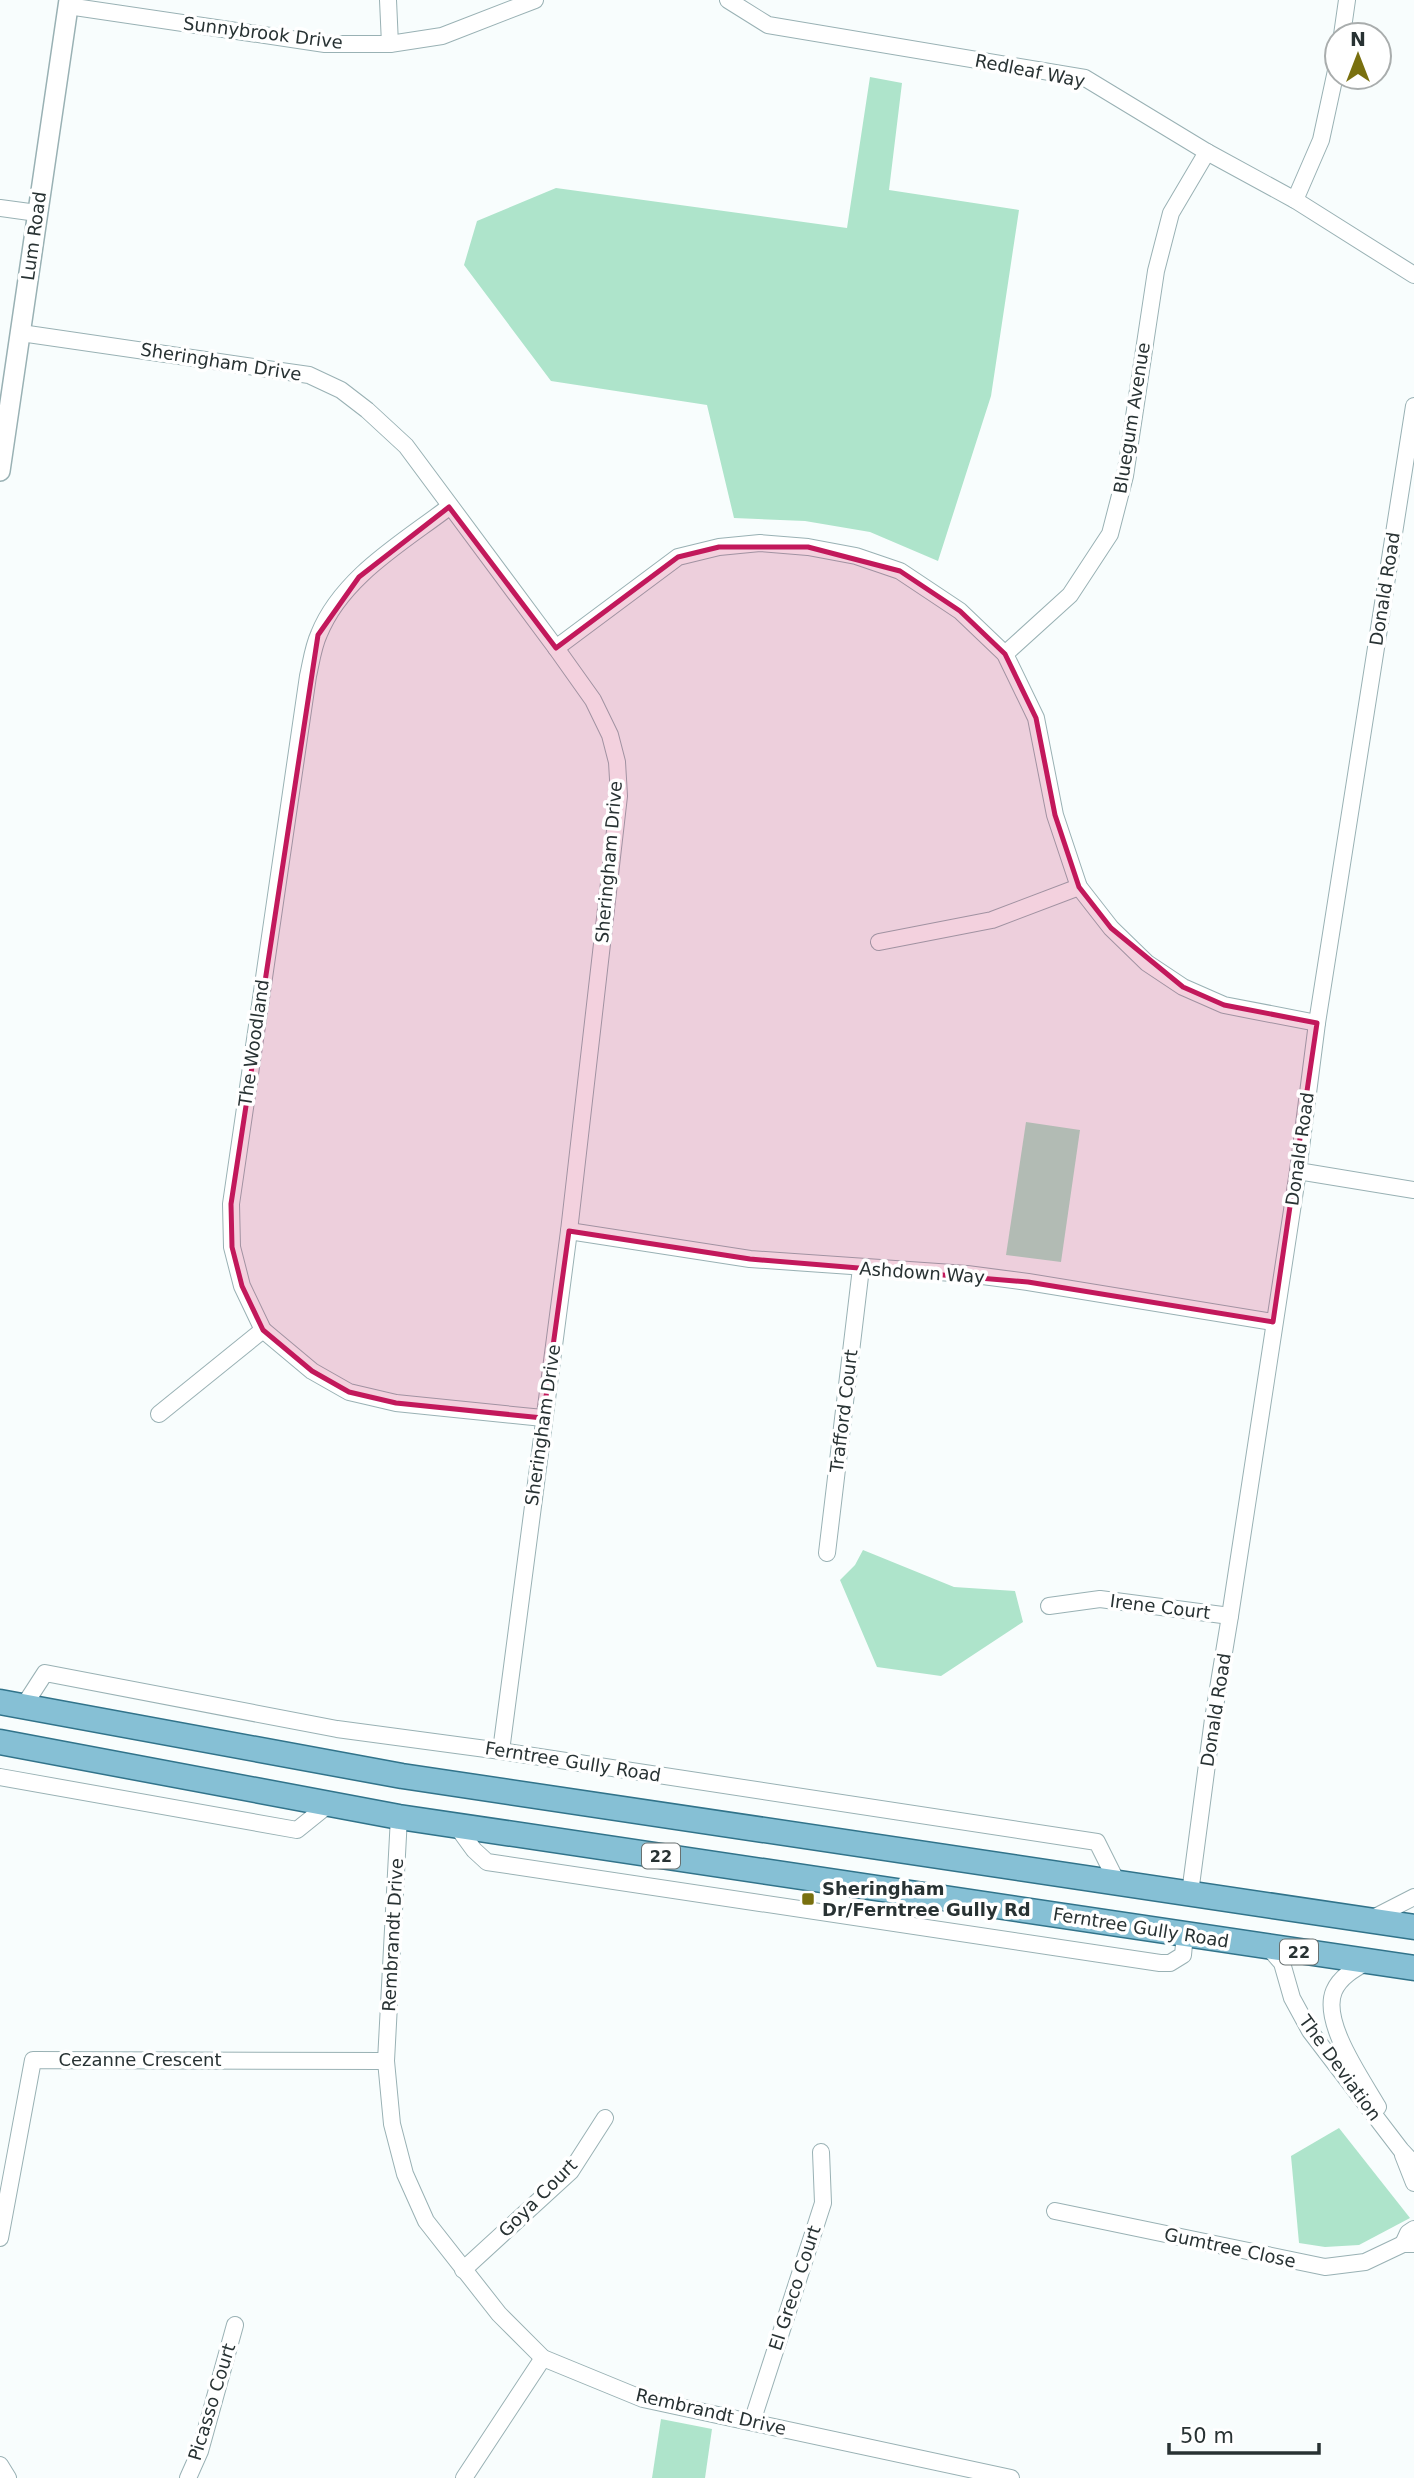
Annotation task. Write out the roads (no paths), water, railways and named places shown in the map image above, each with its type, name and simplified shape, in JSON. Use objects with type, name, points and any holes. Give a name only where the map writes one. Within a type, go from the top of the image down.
[{"type":"main road","points":[[8,1744],[11,1704],[402,1776],[1414,1927]]},
{"type":"main road","name":"Ferntree Gully Road","points":[[8,1744],[399,1817],[1414,1969]]},
{"type":"main road","points":[[399,1817],[402,1776]]},
{"type":"main road","points":[[1185,1934],[1190,1894]]},
{"type":"street","points":[[388,0],[390,44]]},
{"type":"street","name":"Sunnybrook Drive","points":[[69,3],[325,44],[390,44],[442,36],[535,0]]},
{"type":"street","name":"Redleaf Way","points":[[728,0],[768,25],[1085,78],[1208,152],[1295,200],[1414,275]]},
{"type":"street","points":[[1344,21],[1347,0]]},
{"type":"street","name":"Lum Road","points":[[0,471],[69,3]]},
{"type":"street","points":[[1295,200],[1321,140],[1332,91]]},
{"type":"street","name":"Bluegum Avenue","points":[[1005,654],[1070,595],[1110,534],[1125,476],[1156,271],[1171,213],[1208,152]]},
{"type":"street","points":[[0,208],[37,213]]},
{"type":"street","name":"Sheringham Drive","points":[[20,333],[309,375],[341,390],[406,446],[593,700],[610,735],[617,762],[619,796],[569,1231],[501,1751]]},
{"type":"street","name":"Donald Road","points":[[1190,1894],[1213,1719],[1298,1171],[1317,1023],[1414,406]]},
{"type":"street","name":"The Woodland","points":[[449,507],[359,577],[335,604],[318,635],[308,676],[231,1204],[232,1247],[242,1286],[263,1330],[312,1371],[349,1392],[396,1403],[543,1418]]},
{"type":"street","points":[[556,649],[678,557],[719,547],[760,543],[808,547],[856,556],[900,571],[960,611],[1005,654],[1036,718],[1055,815],[1079,887],[1111,928],[1147,963],[1183,987],[1224,1005],[1317,1023]]},
{"type":"street","points":[[879,942],[992,920],[1079,887]]},
{"type":"street","points":[[1298,1171],[1414,1190]]},
{"type":"street","name":"Ashdown Way","points":[[569,1231],[750,1259],[1028,1282],[1273,1322]]},
{"type":"street","name":"Trafford Court","points":[[827,1553],[861,1268]]},
{"type":"street","points":[[159,1414],[263,1330]]},
{"type":"street","name":"Irene Court","points":[[1049,1606],[1100,1599],[1230,1616]]},
{"type":"street","name":"Ferntree Gully Road","points":[[11,1704],[45,1673],[337,1729],[501,1751],[1097,1842],[1118,1884]]},
{"type":"street","points":[[0,1777],[297,1830],[328,1805]]},
{"type":"street","name":"Rembrandt Drive","points":[[399,1817],[386,2061],[391,2124],[405,2174],[426,2221],[499,2314],[543,2358],[643,2399],[1011,2478]]},
{"type":"street","points":[[455,1824],[474,1850],[487,1862],[919,1928],[1160,1963],[1170,1963],[1183,1955],[1185,1934]]},
{"type":"street","points":[[1368,1921],[1411,1891]]},
{"type":"street","points":[[919,1928],[924,1895]]},
{"type":"street","name":"The Deviation","points":[[1268,1947],[1282,1963],[1293,1998],[1310,2031],[1414,2164]]},
{"type":"street","name":"The Deviation","points":[[1367,1962],[1352,1970],[1335,1989],[1331,2002],[1332,2017],[1346,2049],[1401,2150],[1414,2183]]},
{"type":"street","name":"Cezanne Crescent","points":[[0,2238],[33,2060],[386,2061]]},
{"type":"street","name":"Goya Court","points":[[463,2270],[570,2171],[605,2118]]},
{"type":"street","name":"El Greco Court","points":[[752,2422],[823,2203],[821,2152]]},
{"type":"street","name":"Gumtree Close","points":[[1055,2211],[1325,2267],[1365,2262],[1409,2244],[1408,2233],[1414,2229]]},
{"type":"street","name":"Picasso Court","points":[[188,2478],[200,2451],[235,2325]]},
{"type":"street","points":[[464,2478],[543,2358]]},
{"type":"street","points":[[0,2465],[8,2478]]},
{"type":"place","name":"Sheringham Dr/Ferntree Gully Rd","points":[[808,1899]]}]
